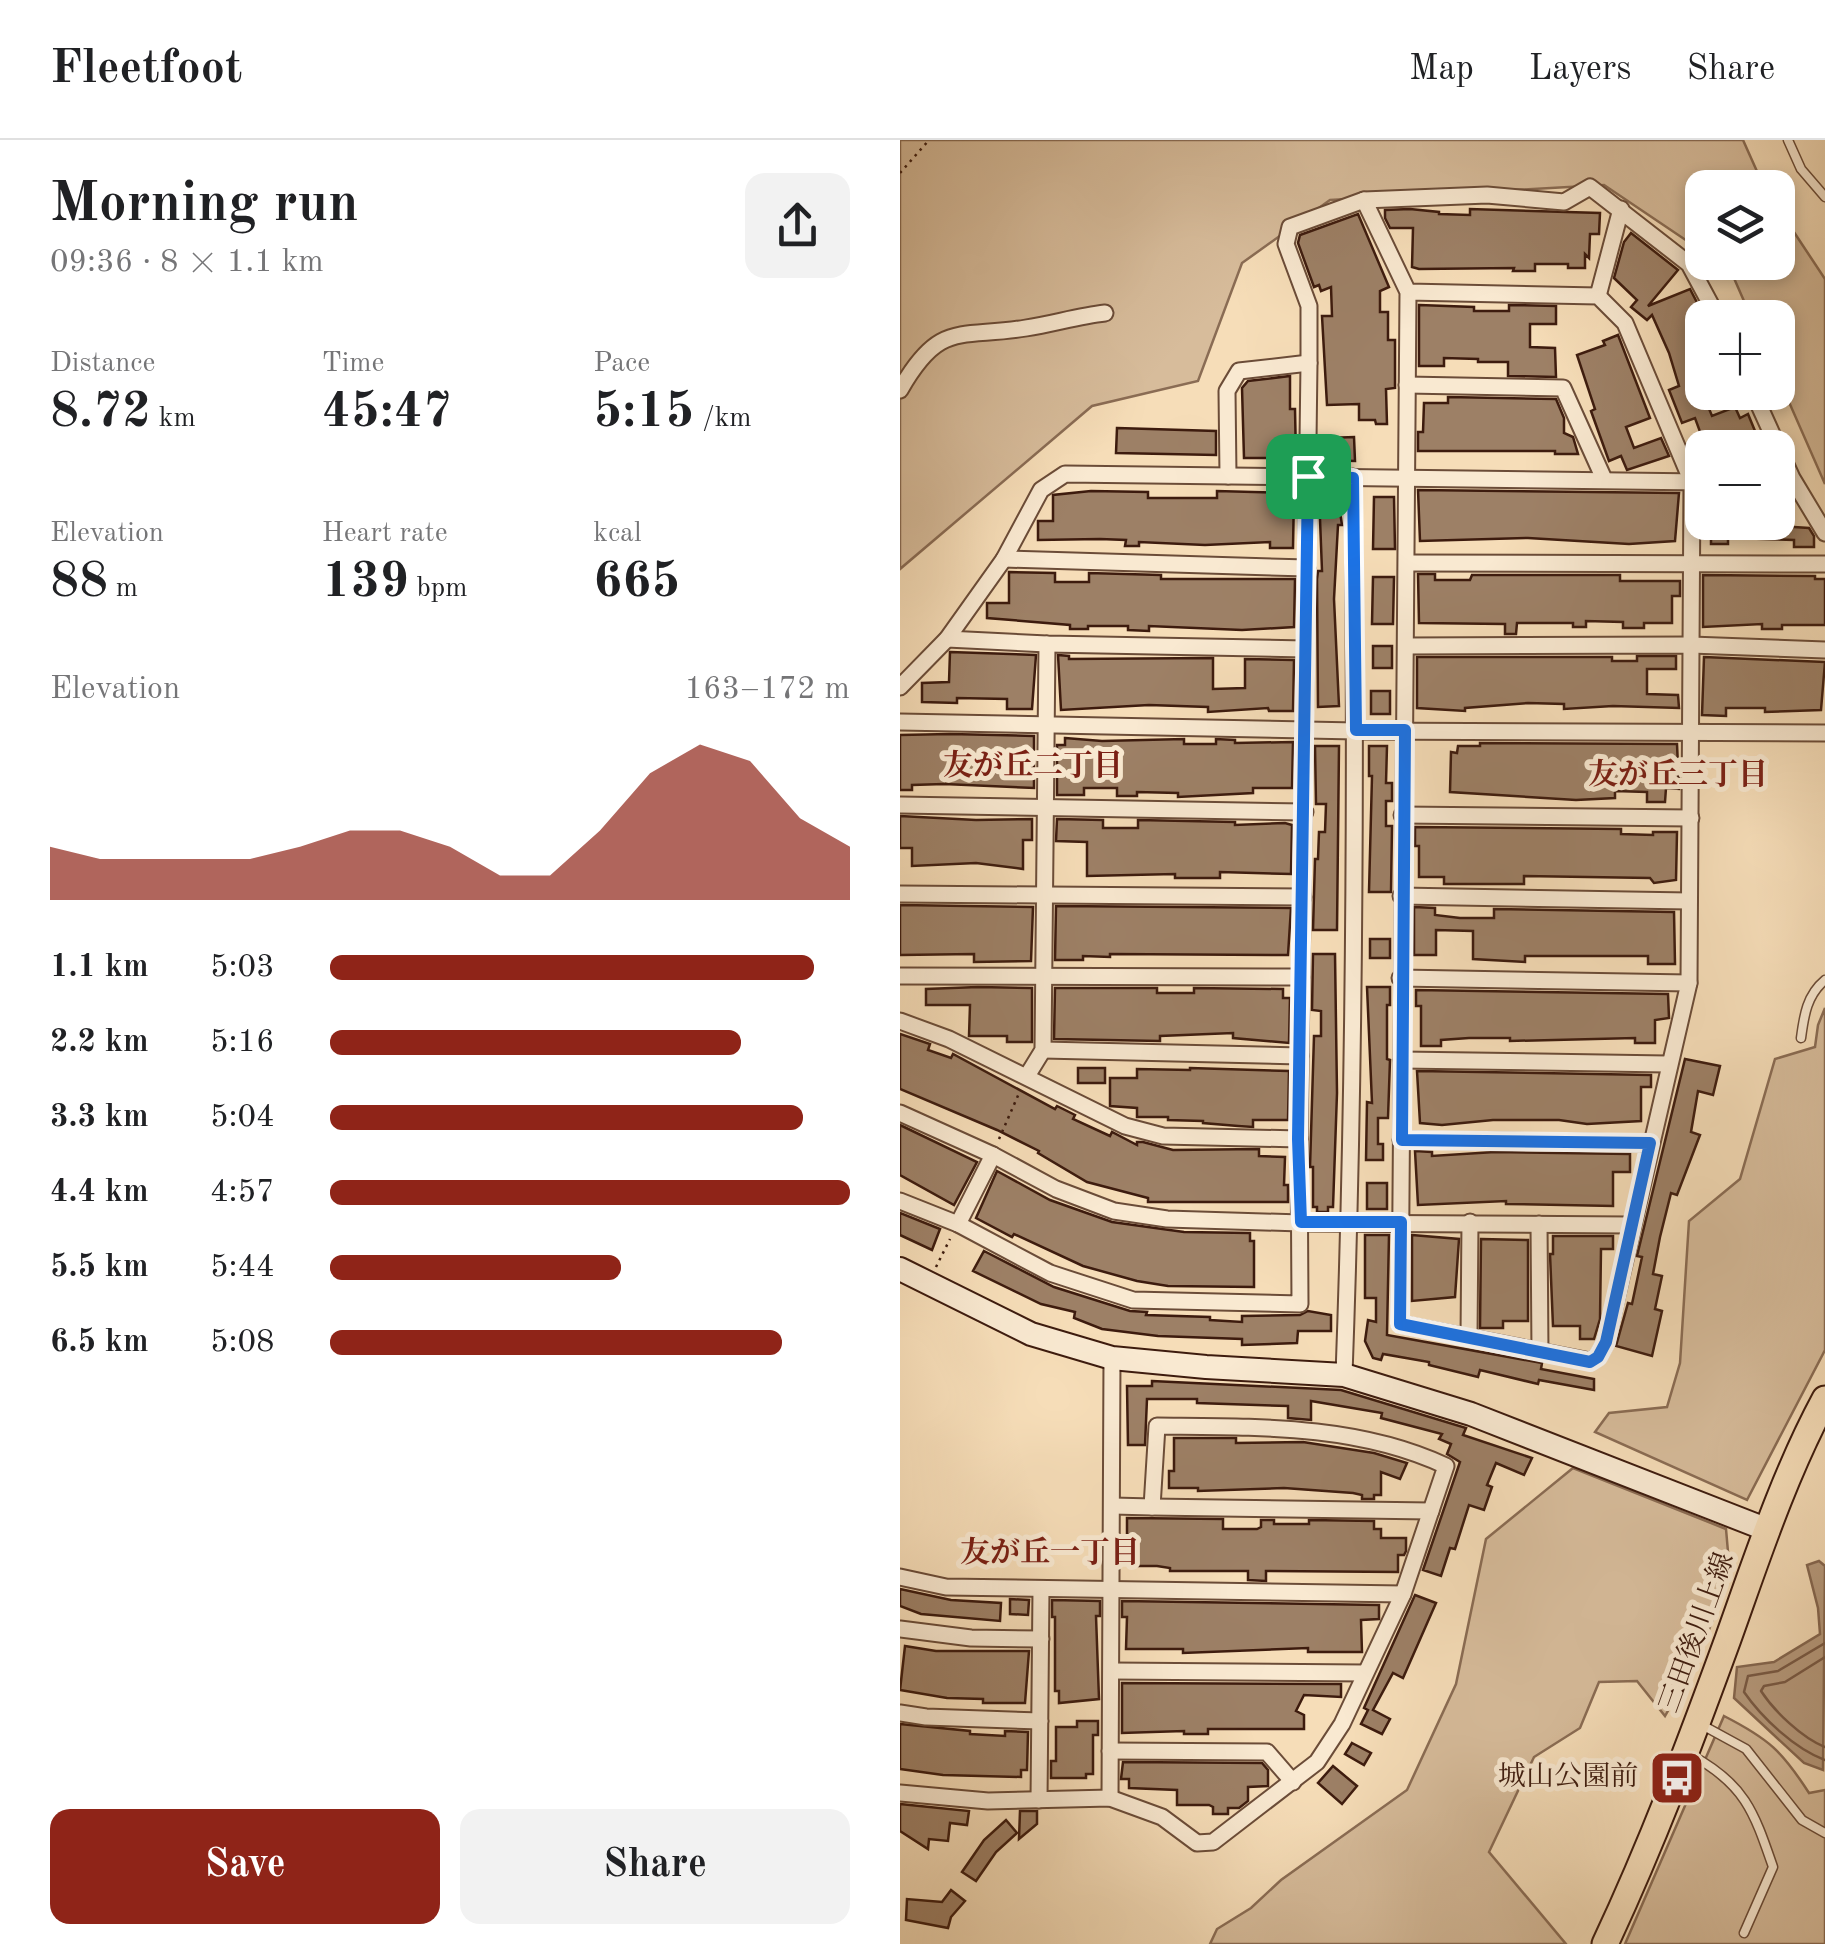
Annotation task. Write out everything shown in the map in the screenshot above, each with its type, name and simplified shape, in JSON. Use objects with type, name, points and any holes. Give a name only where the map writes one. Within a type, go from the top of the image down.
[{"type":"main road","name":"三田後川上線","points":[[1605,1944],[1639,1872],[1768,1530],[1804,1439],[1825,1399]]},
{"type":"street","points":[[900,1201],[958,1224],[1050,1273],[1133,1300],[1300,1304],[1298,1139],[1309,364],[1308,306],[1286,244],[1290,226],[1364,200],[1487,195],[1564,202],[1590,187],[1688,264],[1708,300]]},
{"type":"street","points":[[1364,200],[1408,292],[1400,1324],[1590,1362],[1598,1357],[1610,1326],[1688,983],[1693,540]]},
{"type":"street","points":[[1598,296],[1620,209]]},
{"type":"street","points":[[1408,292],[1598,296],[1625,323],[1685,456]]},
{"type":"street","points":[[900,390],[926,352],[944,339],[975,331],[1026,328],[1104,314]]},
{"type":"street","points":[[1228,476],[1226,390],[1239,372],[1309,364]]},
{"type":"street","points":[[1407,385],[1563,388],[1604,479]]},
{"type":"street","points":[[900,687],[946,638],[1004,559],[1041,490],[1065,474],[1685,482]]},
{"type":"street","points":[[1344,1375],[1350,1221],[1356,730],[1353,478]]},
{"type":"street","points":[[1795,492],[1825,533]]},
{"type":"street","points":[[1004,559],[1306,568]]},
{"type":"street","points":[[1407,564],[1825,564]]},
{"type":"street","points":[[946,638],[1305,649]]},
{"type":"street","points":[[1026,1076],[1042,1050],[1047,644]]},
{"type":"street","points":[[1406,646],[1691,645],[1825,650]]},
{"type":"street","points":[[900,722],[1825,733]]},
{"type":"street","points":[[900,805],[1304,812]]},
{"type":"street","points":[[1402,814],[1691,818]]},
{"type":"street","points":[[900,894],[1303,898]]},
{"type":"street","points":[[1401,896],[1689,901]]},
{"type":"street","points":[[900,976],[1300,977]]},
{"type":"street","points":[[1400,978],[1688,983]]},
{"type":"street","points":[[900,1021],[948,1039],[1125,1126],[1163,1136],[1298,1139]]},
{"type":"street","points":[[1042,1050],[1300,1056]]},
{"type":"street","points":[[1402,1060],[1668,1064]]},
{"type":"street","points":[[900,1113],[1056,1189],[1114,1211],[1167,1219],[1630,1225]]},
{"type":"street","points":[[1402,1140],[1650,1143]]},
{"type":"street","points":[[958,1224],[992,1155]]},
{"type":"street","points":[[1469,1336],[1470,1222]]},
{"type":"street","points":[[1539,1224],[1540,1352]]},
{"type":"street","points":[[900,1269],[1031,1334],[1112,1358],[1206,1368],[1344,1375],[1471,1414],[1768,1530]]},
{"type":"street","points":[[1110,1798],[1112,1358]]},
{"type":"street","points":[[900,1793],[988,1800],[1110,1798],[1162,1817],[1190,1840],[1203,1845],[1213,1842],[1317,1762],[1342,1724],[1403,1594],[1446,1466],[1407,1448],[1292,1429],[1156,1426],[1152,1506]]},
{"type":"street","points":[[1113,1506],[1431,1512]]},
{"type":"street","points":[[900,1577],[946,1586],[1403,1594]]},
{"type":"street","points":[[1039,1800],[1041,1589]]},
{"type":"street","points":[[900,1628],[971,1638],[1040,1639]]},
{"type":"street","points":[[1112,1671],[1365,1673]]},
{"type":"street","points":[[900,1713],[1040,1721]]},
{"type":"street","points":[[1110,1750],[1267,1752],[1293,1782]]},
{"type":"lane","points":[[1788,140],[1801,169],[1825,197]]},
{"type":"lane","points":[[1801,1038],[1813,990],[1825,980]]},
{"type":"lane","points":[[1698,1722],[1746,1749],[1802,1820],[1825,1833]]},
{"type":"lane","points":[[1687,1753],[1720,1771],[1754,1814],[1773,1867],[1744,1933]]},
{"type":"path","points":[[900,174],[929,140]]},
{"type":"path","points":[[992,1155],[1026,1076]]},
{"type":"path","points":[[928,1282],[958,1224]]},
{"type":"shaded area","points":[[900,140],[1743,140],[1756,170],[1685,170],[1685,240],[1604,185],[1330,200],[1242,263],[1198,381],[1092,406],[900,569]]},
{"type":"shaded area","points":[[1795,234],[1825,279],[1825,484],[1792,410],[1795,300],[1744,300],[1735,280],[1795,280]]},
{"type":"shaded area","points":[[1825,1008],[1825,1350],[1747,1500],[1595,1432],[1609,1413],[1667,1407],[1680,1363],[1689,1221],[1740,1179],[1775,1059],[1815,1047]]},
{"type":"shaded area","points":[[1573,1468],[1726,1529],[1730,1575],[1698,1658],[1665,1716],[1637,1681],[1599,1682],[1580,1728],[1534,1757],[1489,1852],[1566,1944],[1210,1944],[1217,1929],[1251,1908],[1281,1880],[1407,1790],[1456,1684],[1486,1539]]},
{"type":"shaded area","points":[[1724,1716],[1773,1747],[1809,1793],[1825,1790],[1825,1944],[1625,1944]]},
{"type":"water","points":[[1819,1561],[1825,1566],[1823,1770],[1804,1763],[1734,1698],[1737,1667],[1774,1662],[1820,1634],[1807,1565]]},
{"type":"building","points":[[1470,209],[1600,213],[1599,234],[1590,234],[1585,268],[1535,264],[1535,271],[1419,269],[1412,267],[1413,228],[1390,228],[1385,218],[1385,210],[1470,215]]},
{"type":"building","points":[[1358,214],[1389,287],[1380,291],[1380,312],[1388,312],[1388,340],[1395,340],[1395,388],[1386,389],[1387,424],[1359,420],[1359,404],[1327,405],[1322,316],[1332,316],[1331,287],[1321,291],[1319,285],[1314,287],[1298,243],[1300,235]]},
{"type":"building","points":[[1631,233],[1678,270],[1648,306],[1690,289],[1696,300],[1685,300],[1685,410],[1710,410],[1712,416],[1736,410],[1740,418],[1748,414],[1755,430],[1699,430],[1695,418],[1682,423],[1669,390],[1679,386],[1652,315],[1647,320],[1631,307],[1637,300],[1614,278],[1624,242]]},
{"type":"building","points":[[1419,305],[1474,307],[1474,311],[1509,311],[1509,305],[1556,306],[1556,324],[1530,324],[1530,347],[1555,348],[1556,377],[1508,376],[1508,362],[1478,359],[1444,358],[1444,366],[1419,366]]},
{"type":"building","points":[[1618,335],[1650,418],[1626,427],[1634,448],[1661,438],[1669,456],[1627,470],[1621,456],[1609,461],[1577,355],[1605,345],[1603,341]]},
{"type":"building","points":[[1290,376],[1296,459],[1271,462],[1271,458],[1244,458],[1242,388],[1248,381]]},
{"type":"building","points":[[1448,397],[1556,399],[1564,418],[1564,433],[1573,437],[1578,454],[1418,451],[1424,403],[1448,403]]},
{"type":"building","points":[[1117,428],[1216,431],[1216,455],[1116,453]]},
{"type":"building","points":[[1354,437],[1355,461],[1320,460],[1319,447],[1327,447],[1327,438]]},
{"type":"building","points":[[1418,490],[1679,493],[1675,541],[1420,541]]},
{"type":"building","points":[[1217,491],[1294,493],[1293,548],[1270,548],[1270,542],[1139,542],[1139,546],[1125,546],[1126,540],[1038,540],[1038,521],[1053,521],[1053,495],[1148,492],[1148,498],[1217,498]]},
{"type":"building","points":[[1337,492],[1342,525],[1338,525],[1334,599],[1339,706],[1318,707],[1317,579],[1318,571],[1322,571],[1319,493]]},
{"type":"building","points":[[1374,497],[1394,497],[1395,549],[1373,549]]},
{"type":"building","points":[[1795,527],[1809,528],[1814,547],[1794,547]]},
{"type":"building","points":[[1711,540],[1728,540],[1728,544],[1711,544]]},
{"type":"building","points":[[1009,572],[1055,573],[1055,582],[1089,582],[1089,573],[1161,575],[1161,579],[1295,579],[1294,627],[1070,629],[1070,625],[987,618],[987,603],[1009,603]]},
{"type":"building","points":[[1418,574],[1435,574],[1435,580],[1470,580],[1472,575],[1620,575],[1620,581],[1680,581],[1680,596],[1672,596],[1672,623],[1623,628],[1623,622],[1586,621],[1586,627],[1573,627],[1573,623],[1517,623],[1516,634],[1505,634],[1505,624],[1419,623]]},
{"type":"building","points":[[1703,575],[1825,579],[1825,625],[1782,625],[1782,629],[1762,629],[1762,624],[1703,627]]},
{"type":"building","points":[[1373,577],[1394,577],[1393,624],[1372,624]]},
{"type":"building","points":[[1373,646],[1392,646],[1392,668],[1373,668]]},
{"type":"building","points":[[950,652],[1036,655],[1032,709],[1007,709],[1007,699],[922,702],[922,683],[949,682]]},
{"type":"building","points":[[1058,655],[1069,659],[1213,658],[1213,689],[1245,688],[1245,659],[1294,660],[1293,711],[1268,708],[1208,712],[1208,707],[1149,705],[1061,710]]},
{"type":"building","points":[[1637,656],[1676,656],[1676,669],[1647,669],[1647,694],[1678,695],[1679,708],[1564,709],[1564,704],[1528,703],[1465,711],[1417,708],[1417,657],[1612,657],[1612,661],[1637,661]]},
{"type":"building","points":[[1704,657],[1825,662],[1821,710],[1765,712],[1765,708],[1726,708],[1726,716],[1702,715]]},
{"type":"building","points":[[1371,691],[1390,691],[1390,714],[1371,714]]},
{"type":"building","points":[[900,735],[1034,736],[1034,788],[944,784],[912,785],[912,790],[900,790]]},
{"type":"building","points":[[1065,738],[1184,739],[1184,744],[1216,744],[1216,739],[1235,743],[1293,742],[1292,788],[1253,788],[1253,793],[1178,797],[1178,793],[1137,792],[1137,796],[1117,796],[1117,788],[1084,788],[1084,795],[1057,795],[1057,745],[1065,745]]},
{"type":"building","points":[[1677,744],[1679,789],[1666,788],[1665,802],[1647,802],[1647,792],[1615,791],[1615,798],[1576,800],[1450,792],[1451,752],[1457,753],[1458,746]]},
{"type":"building","points":[[1315,746],[1339,746],[1337,930],[1313,930],[1315,859],[1319,832],[1325,832],[1326,804],[1316,804]]},
{"type":"building","points":[[1369,746],[1387,746],[1386,783],[1392,783],[1392,801],[1386,801],[1386,826],[1392,826],[1391,892],[1369,892]]},
{"type":"building","points":[[900,816],[1032,819],[1032,840],[1023,840],[1023,869],[976,863],[912,866],[912,848],[900,848]]},
{"type":"building","points":[[1057,819],[1103,820],[1103,828],[1138,828],[1138,820],[1235,825],[1285,823],[1292,825],[1291,874],[1220,872],[1220,878],[1175,878],[1175,874],[1087,876],[1087,842],[1056,841]]},
{"type":"building","points":[[1415,827],[1621,829],[1621,834],[1653,835],[1677,832],[1676,880],[1654,883],[1650,878],[1524,876],[1524,884],[1444,884],[1444,877],[1419,877]]},
{"type":"building","points":[[900,905],[1033,907],[1031,961],[974,962],[974,954],[900,955]]},
{"type":"building","points":[[1056,906],[1291,908],[1288,955],[1110,954],[1083,956],[1083,960],[1055,960]]},
{"type":"building","points":[[1414,907],[1435,908],[1435,915],[1460,918],[1494,918],[1494,909],[1674,912],[1675,964],[1648,964],[1648,956],[1525,956],[1525,962],[1473,959],[1473,931],[1436,930],[1436,955],[1414,955]]},
{"type":"building","points":[[1370,939],[1390,939],[1390,958],[1370,958]]},
{"type":"building","points":[[1313,954],[1335,954],[1337,1093],[1333,1207],[1328,1207],[1328,1212],[1317,1212],[1317,1207],[1313,1207],[1310,1167],[1314,1036],[1321,1036],[1321,1011],[1312,1010]]},
{"type":"building","points":[[1367,987],[1390,987],[1388,1118],[1378,1118],[1378,1144],[1383,1144],[1383,1160],[1366,1160],[1367,1102],[1372,1103]]},
{"type":"building","points":[[1032,988],[1032,1042],[1007,1042],[1007,1036],[969,1036],[970,1005],[926,1005],[926,989]]},
{"type":"building","points":[[1055,988],[1157,988],[1157,993],[1194,993],[1194,988],[1283,989],[1283,998],[1290,998],[1289,1043],[1233,1038],[1233,1033],[1160,1036],[1160,1041],[1054,1039]]},
{"type":"building","points":[[1416,990],[1668,994],[1669,1018],[1655,1020],[1655,1043],[1635,1043],[1635,1038],[1469,1038],[1441,1040],[1441,1046],[1421,1046],[1421,1006],[1416,1006]]},
{"type":"building","points":[[900,1034],[930,1044],[928,1050],[951,1058],[953,1054],[1055,1109],[1057,1106],[1075,1115],[1073,1119],[1137,1145],[1143,1142],[1173,1150],[1259,1149],[1259,1156],[1285,1157],[1288,1202],[1148,1202],[1148,1198],[1087,1182],[997,1130],[900,1089]]},
{"type":"building","points":[[1685,1059],[1720,1066],[1713,1095],[1698,1091],[1691,1132],[1700,1135],[1677,1195],[1671,1193],[1660,1237],[1653,1274],[1662,1276],[1655,1309],[1662,1311],[1652,1356],[1616,1346],[1628,1303],[1632,1304],[1642,1257],[1637,1256]]},
{"type":"building","points":[[1078,1068],[1105,1068],[1105,1083],[1078,1083]]},
{"type":"building","points":[[1137,1069],[1289,1071],[1288,1120],[1253,1120],[1253,1127],[1238,1126],[1137,1117],[1137,1108],[1110,1106],[1110,1078],[1137,1078]]},
{"type":"building","points":[[1417,1071],[1651,1075],[1651,1087],[1641,1087],[1641,1121],[1587,1124],[1493,1120],[1442,1125],[1420,1123]]},
{"type":"building","points":[[900,1125],[977,1162],[954,1205],[900,1175]]},
{"type":"building","points":[[1415,1151],[1432,1152],[1432,1156],[1495,1152],[1630,1154],[1630,1172],[1613,1172],[1613,1206],[1506,1201],[1418,1205]]},
{"type":"building","points":[[997,1171],[1050,1200],[1112,1222],[1184,1232],[1250,1233],[1250,1241],[1254,1241],[1254,1287],[1168,1286],[1137,1281],[1083,1266],[1014,1234],[1012,1237],[976,1218]]},
{"type":"building","points":[[1367,1183],[1387,1183],[1387,1209],[1367,1209]]},
{"type":"building","points":[[900,1213],[940,1229],[932,1250],[900,1235]]},
{"type":"building","points":[[1365,1235],[1389,1235],[1387,1335],[1542,1363],[1541,1369],[1594,1379],[1594,1390],[1539,1380],[1538,1384],[1480,1370],[1478,1377],[1429,1362],[1383,1354],[1381,1360],[1373,1358],[1365,1341],[1368,1320],[1376,1322],[1376,1298],[1365,1298]]},
{"type":"building","points":[[1412,1235],[1459,1239],[1455,1297],[1412,1301]]},
{"type":"building","points":[[1553,1236],[1613,1236],[1613,1249],[1601,1249],[1600,1319],[1594,1339],[1580,1339],[1580,1326],[1553,1326]]},
{"type":"building","points":[[1481,1239],[1528,1240],[1528,1321],[1503,1321],[1503,1328],[1480,1328]]},
{"type":"building","points":[[984,1251],[1054,1287],[1130,1311],[1147,1312],[1146,1315],[1242,1322],[1242,1316],[1300,1315],[1308,1311],[1331,1315],[1331,1331],[1298,1331],[1297,1343],[1242,1345],[1242,1339],[1102,1329],[1074,1318],[1075,1312],[1041,1304],[973,1271]]},
{"type":"building","points":[[1152,1381],[1341,1390],[1466,1428],[1463,1435],[1532,1458],[1524,1475],[1496,1463],[1487,1485],[1492,1487],[1484,1510],[1469,1505],[1455,1549],[1450,1548],[1441,1576],[1423,1570],[1460,1462],[1447,1454],[1451,1444],[1439,1439],[1442,1434],[1381,1418],[1382,1413],[1311,1401],[1311,1420],[1288,1418],[1288,1406],[1147,1399],[1145,1445],[1128,1445],[1127,1386],[1152,1386]]},
{"type":"building","points":[[1174,1438],[1236,1438],[1236,1443],[1303,1442],[1374,1453],[1407,1463],[1400,1479],[1381,1472],[1381,1495],[1374,1495],[1374,1499],[1362,1499],[1362,1495],[1353,1493],[1284,1488],[1169,1488],[1169,1471],[1174,1471]]},
{"type":"building","points":[[1127,1518],[1223,1519],[1223,1529],[1257,1529],[1261,1520],[1274,1520],[1274,1524],[1374,1521],[1374,1529],[1381,1529],[1381,1538],[1406,1538],[1406,1551],[1398,1555],[1398,1572],[1266,1571],[1266,1581],[1248,1580],[1248,1571],[1170,1571],[1157,1566],[1136,1566],[1136,1535],[1127,1535]]},
{"type":"building","points":[[900,1589],[951,1600],[1001,1603],[1000,1621],[921,1614],[900,1606]]},
{"type":"building","points":[[1415,1595],[1436,1603],[1403,1678],[1393,1673],[1373,1710],[1390,1719],[1382,1734],[1361,1724],[1368,1710],[1364,1708]]},
{"type":"building","points":[[1010,1599],[1029,1600],[1028,1615],[1010,1614]]},
{"type":"building","points":[[1052,1600],[1100,1601],[1100,1616],[1096,1616],[1099,1699],[1059,1703],[1059,1691],[1055,1691]]},
{"type":"building","points":[[1122,1601],[1379,1605],[1379,1619],[1361,1620],[1362,1652],[1308,1652],[1308,1648],[1183,1653],[1183,1649],[1126,1649],[1127,1617],[1122,1617]]},
{"type":"building","points":[[905,1646],[936,1651],[1029,1651],[1025,1703],[983,1703],[983,1699],[900,1690]]},
{"type":"building","points":[[1122,1683],[1341,1684],[1341,1697],[1304,1695],[1296,1711],[1304,1715],[1304,1729],[1122,1733]]},
{"type":"building","points":[[1077,1721],[1098,1721],[1098,1735],[1093,1735],[1093,1774],[1086,1774],[1086,1778],[1051,1778],[1051,1761],[1056,1761],[1056,1727],[1077,1727]]},
{"type":"building","points":[[900,1724],[970,1734],[1005,1736],[1005,1731],[1028,1732],[1027,1770],[1021,1770],[1021,1777],[943,1775],[900,1769]]},
{"type":"building","points":[[1352,1743],[1371,1753],[1364,1765],[1345,1754]]},
{"type":"building","points":[[1123,1762],[1262,1763],[1268,1770],[1268,1786],[1248,1787],[1248,1801],[1239,1808],[1228,1808],[1228,1814],[1213,1814],[1209,1805],[1177,1805],[1177,1790],[1129,1788],[1129,1779],[1121,1779]]},
{"type":"building","points":[[1333,1766],[1357,1786],[1342,1804],[1318,1783]]},
{"type":"building","points":[[900,1804],[969,1811],[967,1825],[950,1823],[948,1841],[929,1839],[928,1849],[900,1831]]},
{"type":"building","points":[[1020,1811],[1037,1811],[1037,1824],[1019,1839]]},
{"type":"building","points":[[1006,1820],[1017,1833],[996,1852],[976,1881],[962,1872],[984,1840]]},
{"type":"building","points":[[951,1890],[965,1901],[951,1917],[948,1928],[906,1920],[907,1899],[942,1902]]},
{"type":"place","name":"城山公園前","points":[[1677,1778]]},
{"type":"district","name":"友が丘二丁目","points":[[1033,767]]},
{"type":"district","name":"友が丘三丁目","points":[[1678,776]]},
{"type":"district","name":"友が丘一丁目","points":[[1050,1554]]},
{"type":"route","points":[[1308,476],[1353,478],[1356,730],[1405,730],[1400,978],[1402,1140],[1650,1143],[1606,1342],[1598,1357],[1590,1362],[1400,1324],[1401,1222],[1301,1222],[1298,1139],[1308,476]]}]
